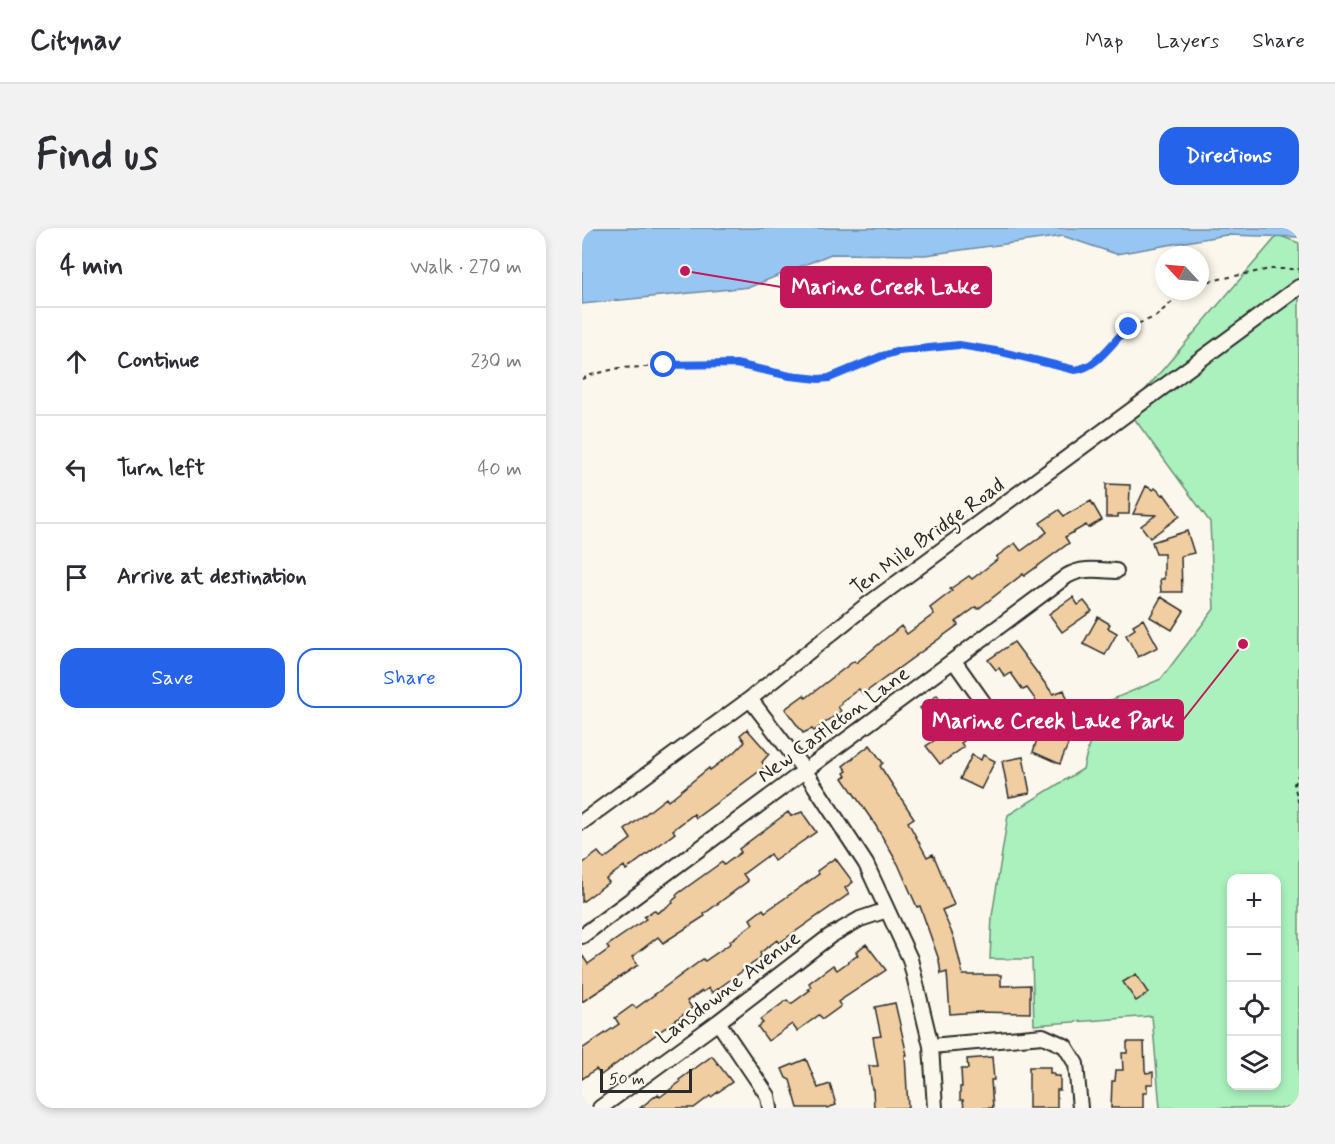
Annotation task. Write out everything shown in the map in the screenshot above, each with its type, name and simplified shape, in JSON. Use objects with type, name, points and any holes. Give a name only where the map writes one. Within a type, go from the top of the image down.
[{"type":"street","name":"Ten Mile Bridge Road","points":[[582,822],[750,699],[863,608],[1299,287]]},
{"type":"street","name":"New Castleton Lane","points":[[582,936],[1067,576],[1075,571],[1084,570],[1116,571]]},
{"type":"street","points":[[954,661],[1000,726]]},
{"type":"street","points":[[750,699],[805,771],[866,864],[910,959],[931,1046],[935,1108]]},
{"type":"street","name":"Lansdowne Avenue","points":[[600,1108],[831,936],[860,919],[887,910]]},
{"type":"street","points":[[718,1022],[768,1095],[770,1108]]},
{"type":"street","points":[[931,1046],[1043,1036],[1065,1046],[1076,1064],[1080,1108]]},
{"type":"path","points":[[1209,281],[1270,269],[1299,269]]},
{"type":"path","points":[[582,380],[591,375],[619,368],[728,364],[751,366],[801,378],[822,379],[899,351],[959,345],[1002,352],[1075,370],[1083,369],[1096,361],[1129,327],[1155,317],[1174,300]]},
{"type":"path","points":[[1299,773],[1294,784],[1299,805]]},
{"type":"green space","points":[[1278,235],[1299,243],[1299,1108],[1160,1108],[1152,1016],[1034,1025],[1032,959],[990,959],[992,916],[1008,815],[1083,769],[1099,705],[1161,679],[1214,609],[1210,522],[1128,410]]},
{"type":"water","points":[[582,228],[1299,228],[1299,237],[1226,235],[1116,254],[1063,236],[925,255],[831,254],[750,287],[582,304]]},
{"type":"building","points":[[1106,484],[1130,485],[1129,514],[1106,517]]},
{"type":"building","points":[[1146,486],[1153,490],[1155,488],[1164,494],[1180,516],[1150,538],[1141,526],[1156,515],[1133,514]]},
{"type":"building","points":[[1091,501],[1102,520],[1088,528],[1086,525],[1065,537],[1069,543],[1024,576],[1023,574],[978,609],[976,607],[956,622],[958,625],[863,694],[859,689],[841,702],[842,704],[838,707],[841,711],[814,731],[812,729],[803,733],[785,709],[804,695],[806,698],[854,661],[856,663],[901,626],[907,634],[934,614],[930,608],[952,591],[950,589],[969,576],[972,579],[1015,543],[1021,551],[1047,532],[1040,523],[1059,510],[1064,516]]},
{"type":"building","points":[[1187,531],[1194,553],[1181,556],[1182,592],[1161,592],[1160,579],[1164,579],[1164,554],[1156,554],[1152,542]]},
{"type":"building","points":[[1073,597],[1078,605],[1084,601],[1092,611],[1062,632],[1049,614]]},
{"type":"building","points":[[1161,597],[1184,611],[1172,630],[1150,617]]},
{"type":"building","points":[[1098,617],[1110,624],[1108,628],[1117,633],[1105,655],[1083,644]]},
{"type":"building","points":[[1143,619],[1158,647],[1138,657],[1126,635],[1135,629],[1133,625]]},
{"type":"building","points":[[1014,642],[1053,694],[1064,690],[1072,712],[1042,721],[1035,699],[1027,688],[1023,690],[1011,673],[1005,677],[999,668],[996,670],[988,660]]},
{"type":"building","points":[[937,695],[941,700],[944,698],[947,701],[950,698],[958,709],[947,717],[964,741],[961,743],[964,747],[940,764],[926,746],[941,736],[920,708]]},
{"type":"building","points":[[747,729],[769,754],[762,762],[765,767],[696,818],[694,814],[673,830],[675,833],[626,870],[624,866],[606,879],[609,882],[582,902],[582,864],[598,852],[604,859],[631,839],[625,830],[666,798],[668,801],[709,768],[710,770],[737,750],[745,742],[740,735]]},
{"type":"building","points":[[1040,730],[1069,742],[1060,764],[1033,752]]},
{"type":"building","points":[[870,745],[883,763],[880,766],[914,818],[908,822],[927,857],[933,854],[944,880],[954,905],[942,910],[954,938],[963,975],[1001,975],[1001,986],[1030,985],[1030,1013],[950,1014],[947,972],[941,974],[939,960],[920,906],[917,907],[898,864],[876,826],[843,778],[847,771],[843,766]]},
{"type":"building","points":[[972,755],[981,760],[983,755],[995,761],[981,789],[960,779]]},
{"type":"building","points":[[1023,757],[1030,793],[1009,797],[1002,761]]},
{"type":"building","points":[[788,812],[791,816],[802,812],[816,832],[774,861],[770,854],[743,874],[748,881],[704,914],[705,916],[663,943],[658,937],[632,957],[638,965],[582,1002],[582,955],[588,964],[609,949],[607,946],[646,919],[644,917],[654,910],[657,913],[673,903],[676,895],[722,862],[724,865],[741,852],[739,849]]},
{"type":"building","points":[[835,858],[853,882],[845,888],[849,894],[779,943],[777,940],[760,953],[759,959],[712,993],[709,988],[687,1001],[692,1008],[601,1075],[596,1069],[582,1079],[582,1049],[619,1024],[615,1018],[633,1005],[636,1008],[703,959],[705,961],[731,943],[730,941],[753,924],[750,919],[763,909],[765,912],[819,874],[817,871]]},
{"type":"building","points":[[866,944],[886,970],[838,1002],[841,1006],[823,1019],[819,1015],[797,1031],[792,1024],[768,1041],[758,1027],[763,1023],[760,1020],[787,1000],[791,1004],[810,990],[808,989],[811,987],[809,983],[833,965],[837,970],[858,955],[856,952]]},
{"type":"building","points":[[1136,974],[1148,993],[1136,1001],[1123,982]]},
{"type":"building","points":[[895,1003],[907,1055],[905,1055],[908,1108],[874,1108],[869,1066],[878,1066],[873,1037],[881,1036],[875,1007]]},
{"type":"building","points":[[1127,1042],[1144,1042],[1145,1070],[1146,1073],[1153,1072],[1153,1084],[1147,1084],[1147,1093],[1143,1093],[1143,1108],[1111,1108],[1112,1081],[1115,1081],[1116,1070],[1123,1070],[1122,1053],[1127,1053]]},
{"type":"building","points":[[712,1056],[732,1082],[694,1108],[640,1108],[658,1094],[660,1097]]},
{"type":"building","points":[[992,1057],[993,1108],[964,1108],[963,1100],[960,1100],[961,1069],[968,1069],[967,1059]]},
{"type":"building","points":[[806,1059],[818,1088],[830,1084],[836,1105],[827,1108],[798,1108],[790,1080],[786,1078],[782,1069]]},
{"type":"building","points":[[1029,1067],[1050,1067],[1050,1073],[1060,1076],[1057,1108],[1029,1108]]},
{"type":"place","name":"Marine Creek Lake","points":[[685,271]]},
{"type":"place","name":"Marine Creek Lake Park","points":[[1243,644]]},
{"type":"route","points":[[664,365],[736,364],[773,373],[819,379],[829,378],[899,351],[959,345],[1002,352],[1075,370],[1083,369],[1096,361],[1129,327]]}]
